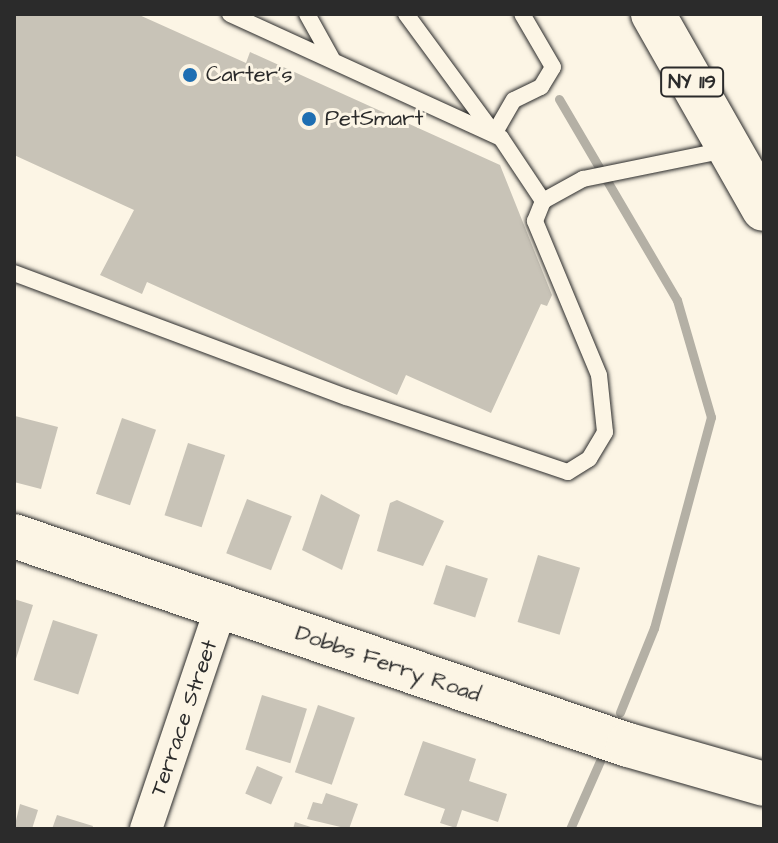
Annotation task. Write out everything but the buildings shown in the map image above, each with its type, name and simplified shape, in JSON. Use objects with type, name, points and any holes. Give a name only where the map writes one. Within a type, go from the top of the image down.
[{"type":"main road","name":"NY 119","points":[[653,14],[764,209]]},
{"type":"main road","name":"Dobbs Ferry Road","points":[[14,536],[628,745],[764,784]]},
{"type":"street","name":"Terrace Street","points":[[146,829],[221,607]]},
{"type":"lane","points":[[230,14],[494,134]]},
{"type":"lane","points":[[307,14],[332,59]]},
{"type":"lane","points":[[406,14],[543,201]]},
{"type":"lane","points":[[494,134],[514,100],[541,87],[553,67],[522,14]]},
{"type":"lane","points":[[14,273],[346,397],[568,472],[589,459],[605,432],[595,364],[535,221],[543,201],[583,179],[730,149]]},
{"type":"waterway","points":[[559,99],[677,300],[711,417],[654,628],[620,712]]},
{"type":"waterway","points":[[570,829],[600,761]]},
{"type":"place","name":"Carter's","points":[[190,75]]},
{"type":"place","name":"PetSmart","points":[[309,119]]}]
